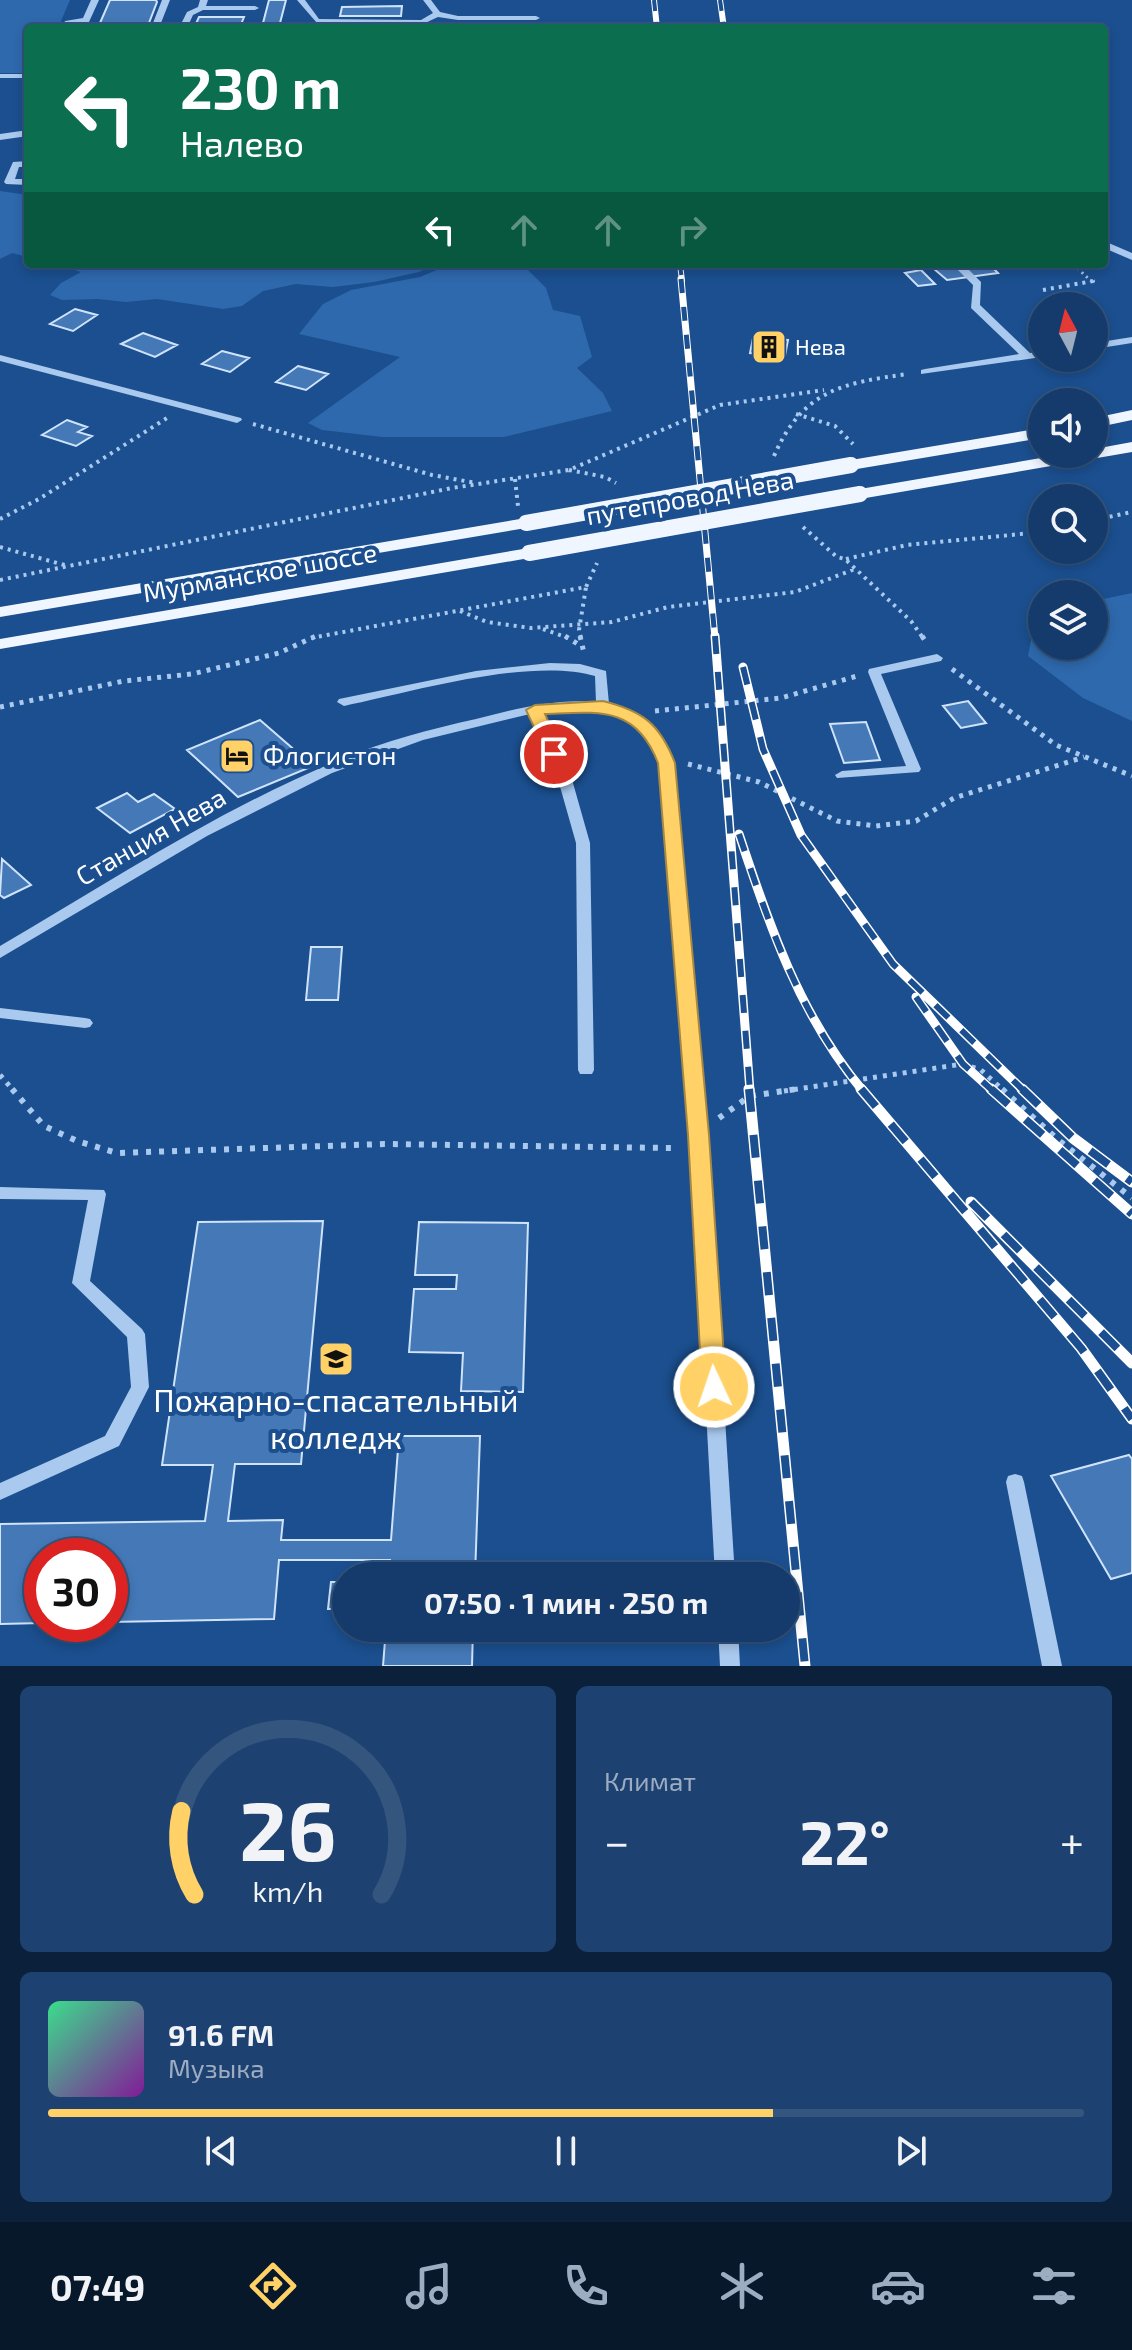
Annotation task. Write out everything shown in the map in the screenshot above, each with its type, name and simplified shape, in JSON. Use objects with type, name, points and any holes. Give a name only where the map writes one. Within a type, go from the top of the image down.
[{"type":"main road","points":[[1108,420],[1132,415]]},
{"type":"main road","name":"путепровод Нева","points":[[526,523],[1028,435]]},
{"type":"main road","name":"путепровод Нева","points":[[529,553],[1132,447]]},
{"type":"main road","name":"Мурманское шоссе","points":[[0,612],[526,523]]},
{"type":"main road","name":"Мурманское шоссе","points":[[0,644],[529,553]]},
{"type":"street","points":[[68,24],[86,20],[95,0]]},
{"type":"street","points":[[157,24],[166,0]]},
{"type":"street","points":[[301,0],[317,21],[423,22],[437,14],[458,18],[536,18]]},
{"type":"street","points":[[427,0],[437,14]]},
{"type":"street","points":[[185,24],[190,14],[203,4],[255,8]]},
{"type":"street","points":[[0,76],[24,76]]},
{"type":"street","points":[[0,137],[24,134]]},
{"type":"street","points":[[5,184],[16,164],[24,164]]},
{"type":"street","points":[[1108,246],[1132,257]]},
{"type":"street","points":[[961,268],[978,284],[975,306],[1027,356]]},
{"type":"street","points":[[1108,344],[1132,340]]},
{"type":"street","points":[[925,372],[1027,356]]},
{"type":"street","points":[[0,358],[237,420]]},
{"type":"street","points":[[842,775],[914,769],[874,672],[937,658]]},
{"type":"street","points":[[344,702],[506,671],[554,666],[591,668],[601,674],[603,706],[631,715],[657,738],[666,763],[699,1135],[724,1562]]},
{"type":"street","name":"Станция Нева","points":[[0,953],[254,805],[330,769],[413,740],[535,710],[603,706]]},
{"type":"street","points":[[535,710],[564,776],[583,843],[586,1070]]},
{"type":"street","points":[[0,1013],[85,1023]]},
{"type":"street","points":[[0,1193],[98,1194],[81,1283],[136,1334],[140,1387],[112,1441],[0,1492]]},
{"type":"street","points":[[1015,1482],[1052,1666]]},
{"type":"street","points":[[729,1642],[730,1666]]},
{"type":"path","points":[[1043,290],[1093,281],[1078,268]]},
{"type":"path","points":[[0,580],[481,484],[569,470],[720,405],[824,390]]},
{"type":"path","points":[[0,519],[39,499],[185,407]]},
{"type":"path","points":[[796,414],[835,426],[856,448]]},
{"type":"path","points":[[237,420],[432,475],[481,484]]},
{"type":"path","points":[[569,470],[605,477],[619,485]]},
{"type":"path","points":[[515,479],[518,507]]},
{"type":"path","points":[[1108,517],[1132,512]]},
{"type":"path","points":[[845,559],[907,545],[1028,533]]},
{"type":"path","points":[[0,547],[69,567]]},
{"type":"path","points":[[591,668],[582,647],[580,624],[586,587],[598,560]]},
{"type":"path","points":[[531,628],[612,622],[668,607],[795,592],[855,569]]},
{"type":"path","points":[[0,707],[124,681],[192,674],[279,653],[315,636],[586,587]]},
{"type":"path","points":[[459,610],[487,622],[562,634],[582,647]]},
{"type":"path","points":[[937,658],[1056,745],[1132,776]]},
{"type":"path","points":[[631,715],[781,698],[819,684],[874,672]]},
{"type":"path","points":[[0,1075],[44,1126],[77,1141],[117,1153],[379,1144],[631,1150],[671,1148],[699,1135],[750,1096],[963,1064],[981,1070],[1057,1139],[1132,1198]]},
{"type":"shaded area","points":[[0,0],[70,0],[60,24],[24,24],[24,73],[0,73]]},
{"type":"shaded area","points":[[0,191],[24,194],[24,256],[12,253],[0,259]]},
{"type":"shaded area","points":[[68,268],[426,268],[374,282],[333,287],[296,284],[263,291],[242,306],[223,309],[157,299],[126,302],[62,300],[50,295],[61,283],[81,272]]},
{"type":"shaded area","points":[[441,268],[526,268],[546,288],[553,310],[580,316],[592,357],[577,368],[603,393],[612,411],[504,437],[382,437],[322,430],[308,423],[400,357],[299,334],[323,304],[351,290],[420,277]]},
{"type":"shaded area","points":[[1132,593],[1132,721],[1083,698],[1033,660],[1108,660],[1108,598]]},
{"type":"building","points":[[110,0],[157,2],[149,24],[77,24],[100,23]]},
{"type":"building","points":[[269,0],[286,0],[280,23],[263,23]]},
{"type":"building","points":[[402,6],[401,16],[340,16],[342,7]]},
{"type":"building","points":[[199,17],[244,17],[241,24],[196,24]]},
{"type":"building","points":[[993,268],[998,273],[947,280],[934,269]]},
{"type":"building","points":[[921,270],[935,284],[918,286],[905,273]]},
{"type":"building","points":[[75,309],[97,315],[73,331],[50,324]]},
{"type":"building","points":[[143,333],[177,345],[155,357],[121,344]]},
{"type":"building","name":"Нева","points":[[753,338],[788,340],[785,356],[750,353]]},
{"type":"building","points":[[222,351],[249,358],[230,372],[202,364]]},
{"type":"building","points":[[298,366],[328,374],[306,390],[276,382]]},
{"type":"building","points":[[67,420],[87,427],[78,432],[92,436],[76,446],[42,435]]},
{"type":"building","points":[[968,701],[986,723],[961,728],[943,706]]},
{"type":"building","points":[[260,720],[313,766],[238,797],[187,750]]},
{"type":"building","points":[[866,722],[880,760],[844,763],[830,724]]},
{"type":"building","points":[[127,793],[138,802],[154,794],[175,809],[130,833],[97,808]]},
{"type":"building","points":[[2,859],[31,885],[4,898],[0,895]]},
{"type":"building","points":[[311,947],[342,947],[338,1000],[306,1000]]},
{"type":"building","points":[[323,1221],[301,1464],[235,1464],[228,1521],[283,1520],[281,1540],[391,1540],[399,1436],[480,1436],[476,1562],[279,1560],[274,1619],[128,1622],[128,1538],[24,1538],[24,1623],[0,1624],[0,1524],[205,1521],[213,1465],[162,1465],[198,1222]]},
{"type":"building","points":[[419,1222],[528,1223],[523,1392],[461,1391],[463,1353],[409,1352],[414,1289],[456,1289],[457,1275],[415,1275]]},
{"type":"building","points":[[1129,1455],[1132,1459],[1132,1573],[1111,1579],[1051,1476]]},
{"type":"building","points":[[331,1582],[332,1582],[332,1609],[328,1609]]},
{"type":"building","points":[[385,1642],[473,1642],[472,1666],[383,1666]]},
{"type":"railway","points":[[654,0],[657,24]]},
{"type":"railway","points":[[720,0],[723,24]]},
{"type":"railway","points":[[680,268],[682,281]]},
{"type":"railway","points":[[681,279],[715,638]]},
{"type":"railway","points":[[715,636],[750,1091]]},
{"type":"railway","points":[[743,667],[763,749],[801,835],[893,964],[1024,1091]]},
{"type":"railway","points":[[739,834],[775,936],[804,1001],[821,1032],[863,1091]]},
{"type":"railway","points":[[916,997],[963,1064],[993,1091]]},
{"type":"railway","points":[[749,1089],[805,1666]]},
{"type":"railway","points":[[861,1089],[1081,1348],[1132,1419]]},
{"type":"railway","points":[[991,1089],[1132,1214]]},
{"type":"railway","points":[[1022,1089],[1073,1138],[1132,1182]]},
{"type":"railway","points":[[971,1202],[1132,1363]]},
{"type":"place","name":"Нева","points":[[769,347]]},
{"type":"place","name":"Флогистон","points":[[237,756]]},
{"type":"place","name":"Пожарно-спасательный колледж","points":[[336,1359]]},
{"type":"route","points":[[554,754],[535,710],[603,706],[631,715],[657,738],[666,763],[699,1135],[714,1387]]}]
